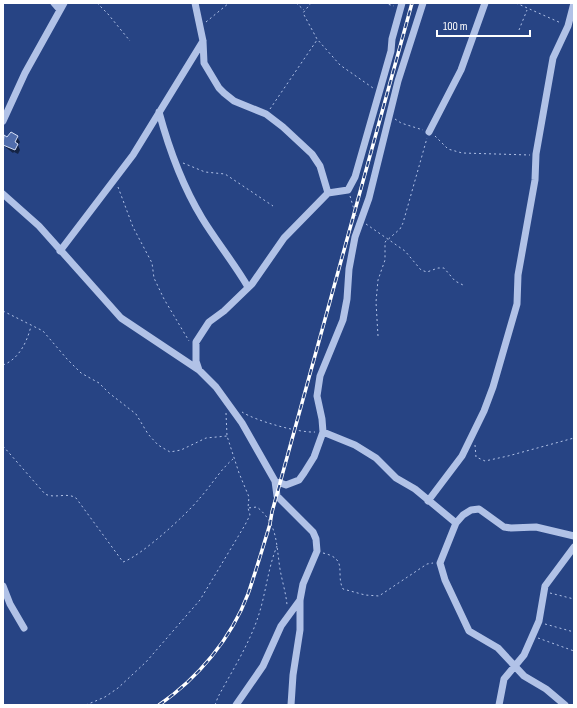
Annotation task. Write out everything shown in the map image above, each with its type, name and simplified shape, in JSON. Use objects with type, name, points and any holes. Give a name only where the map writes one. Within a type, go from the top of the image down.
[{"type":"street","points":[[54,3],[60,10]]},
{"type":"street","points":[[3,121],[25,73],[64,3]]},
{"type":"street","points":[[195,3],[201,26],[204,63],[224,94],[266,114],[283,127],[317,159],[328,193]]},
{"type":"street","points":[[274,481],[286,485],[299,480],[314,457],[323,432],[322,419],[318,403],[318,387],[325,361],[343,320],[347,299],[349,269],[360,222],[369,198],[390,115],[422,3]]},
{"type":"street","points":[[429,132],[461,70],[485,3]]},
{"type":"street","points":[[428,501],[462,456],[484,411],[493,387],[517,304],[520,264],[535,180],[536,154],[553,58],[568,26],[574,3]]},
{"type":"street","points":[[199,370],[195,354],[196,342],[209,322],[224,311],[248,287],[284,238],[328,193],[348,190],[355,177],[391,51],[401,4]]},
{"type":"street","points":[[60,250],[118,175],[203,41]]},
{"type":"street","points":[[158,112],[174,161],[187,191],[201,217],[248,287]]},
{"type":"street","points":[[3,194],[38,226],[121,318],[199,370],[216,387],[242,422],[274,481],[277,496],[306,523],[313,532],[316,539],[317,551],[303,584],[300,600],[300,630],[293,675],[291,705]]},
{"type":"street","points":[[323,432],[355,445],[376,458],[396,478],[415,489],[456,523]]},
{"type":"street","points":[[565,705],[546,689],[524,676],[514,667],[498,648],[469,631],[445,580],[440,563],[456,523],[463,515],[471,510],[479,509],[504,527],[536,527],[574,536]]},
{"type":"street","points":[[499,705],[504,679],[524,655],[534,636],[539,622],[544,590],[548,581],[574,546]]},
{"type":"street","points":[[3,586],[10,604],[24,628]]},
{"type":"street","points":[[236,705],[263,666],[287,616],[300,600]]},
{"type":"path","points":[[97,3],[130,41]]},
{"type":"path","points":[[201,26],[229,3]]},
{"type":"path","points":[[296,3],[304,10],[303,13],[317,40],[340,65],[379,92]]},
{"type":"path","points":[[304,10],[311,3]]},
{"type":"path","points":[[384,3],[391,6],[401,4]]},
{"type":"path","points":[[516,3],[568,26]]},
{"type":"path","points":[[520,30],[527,9]]},
{"type":"path","points":[[266,114],[317,40]]},
{"type":"path","points":[[390,115],[401,123],[429,132],[440,140],[448,149],[462,153],[536,154]]},
{"type":"path","points":[[378,336],[376,302],[378,280],[385,260],[385,242],[400,229],[403,223],[429,132]]},
{"type":"path","points":[[174,161],[205,172],[225,174],[273,206]]},
{"type":"path","points":[[118,175],[118,189],[133,227],[152,263],[154,278],[164,299],[190,344]]},
{"type":"path","points":[[348,190],[352,208],[360,222],[405,251],[421,270],[427,272],[438,268],[444,268],[455,281],[463,285]]},
{"type":"path","points":[[3,311],[43,331],[81,373],[99,383],[109,393],[136,414],[148,434],[158,445],[170,452],[181,450],[206,438],[227,436]]},
{"type":"path","points":[[3,365],[16,357],[21,351],[31,325]]},
{"type":"path","points":[[86,705],[105,697],[130,679],[200,600],[250,516],[248,508],[249,497],[239,474],[227,436],[227,401]]},
{"type":"path","points":[[238,409],[252,418],[266,423],[303,432],[323,432]]},
{"type":"path","points":[[475,443],[476,457],[485,461],[574,438]]},
{"type":"path","points":[[3,446],[45,494],[53,497],[71,496],[76,498],[123,562],[140,552],[198,502],[226,464],[233,459]]},
{"type":"path","points":[[248,508],[257,507],[264,513],[276,533],[287,602],[287,616]]},
{"type":"path","points":[[215,705],[253,631],[267,587],[272,558],[277,545]]},
{"type":"path","points":[[317,551],[335,557],[339,562],[341,584],[343,589],[374,596],[390,590],[427,564],[440,563]]},
{"type":"path","points":[[544,590],[574,599]]},
{"type":"path","points":[[539,622],[574,632]]},
{"type":"path","points":[[534,636],[574,651]]},
{"type":"building","points":[[11,132],[18,136],[15,142],[18,144],[15,150],[3,145],[4,135],[7,137]]},
{"type":"railway","points":[[159,705],[187,683],[212,656],[232,627],[248,594],[270,524],[272,512],[412,3]]}]
